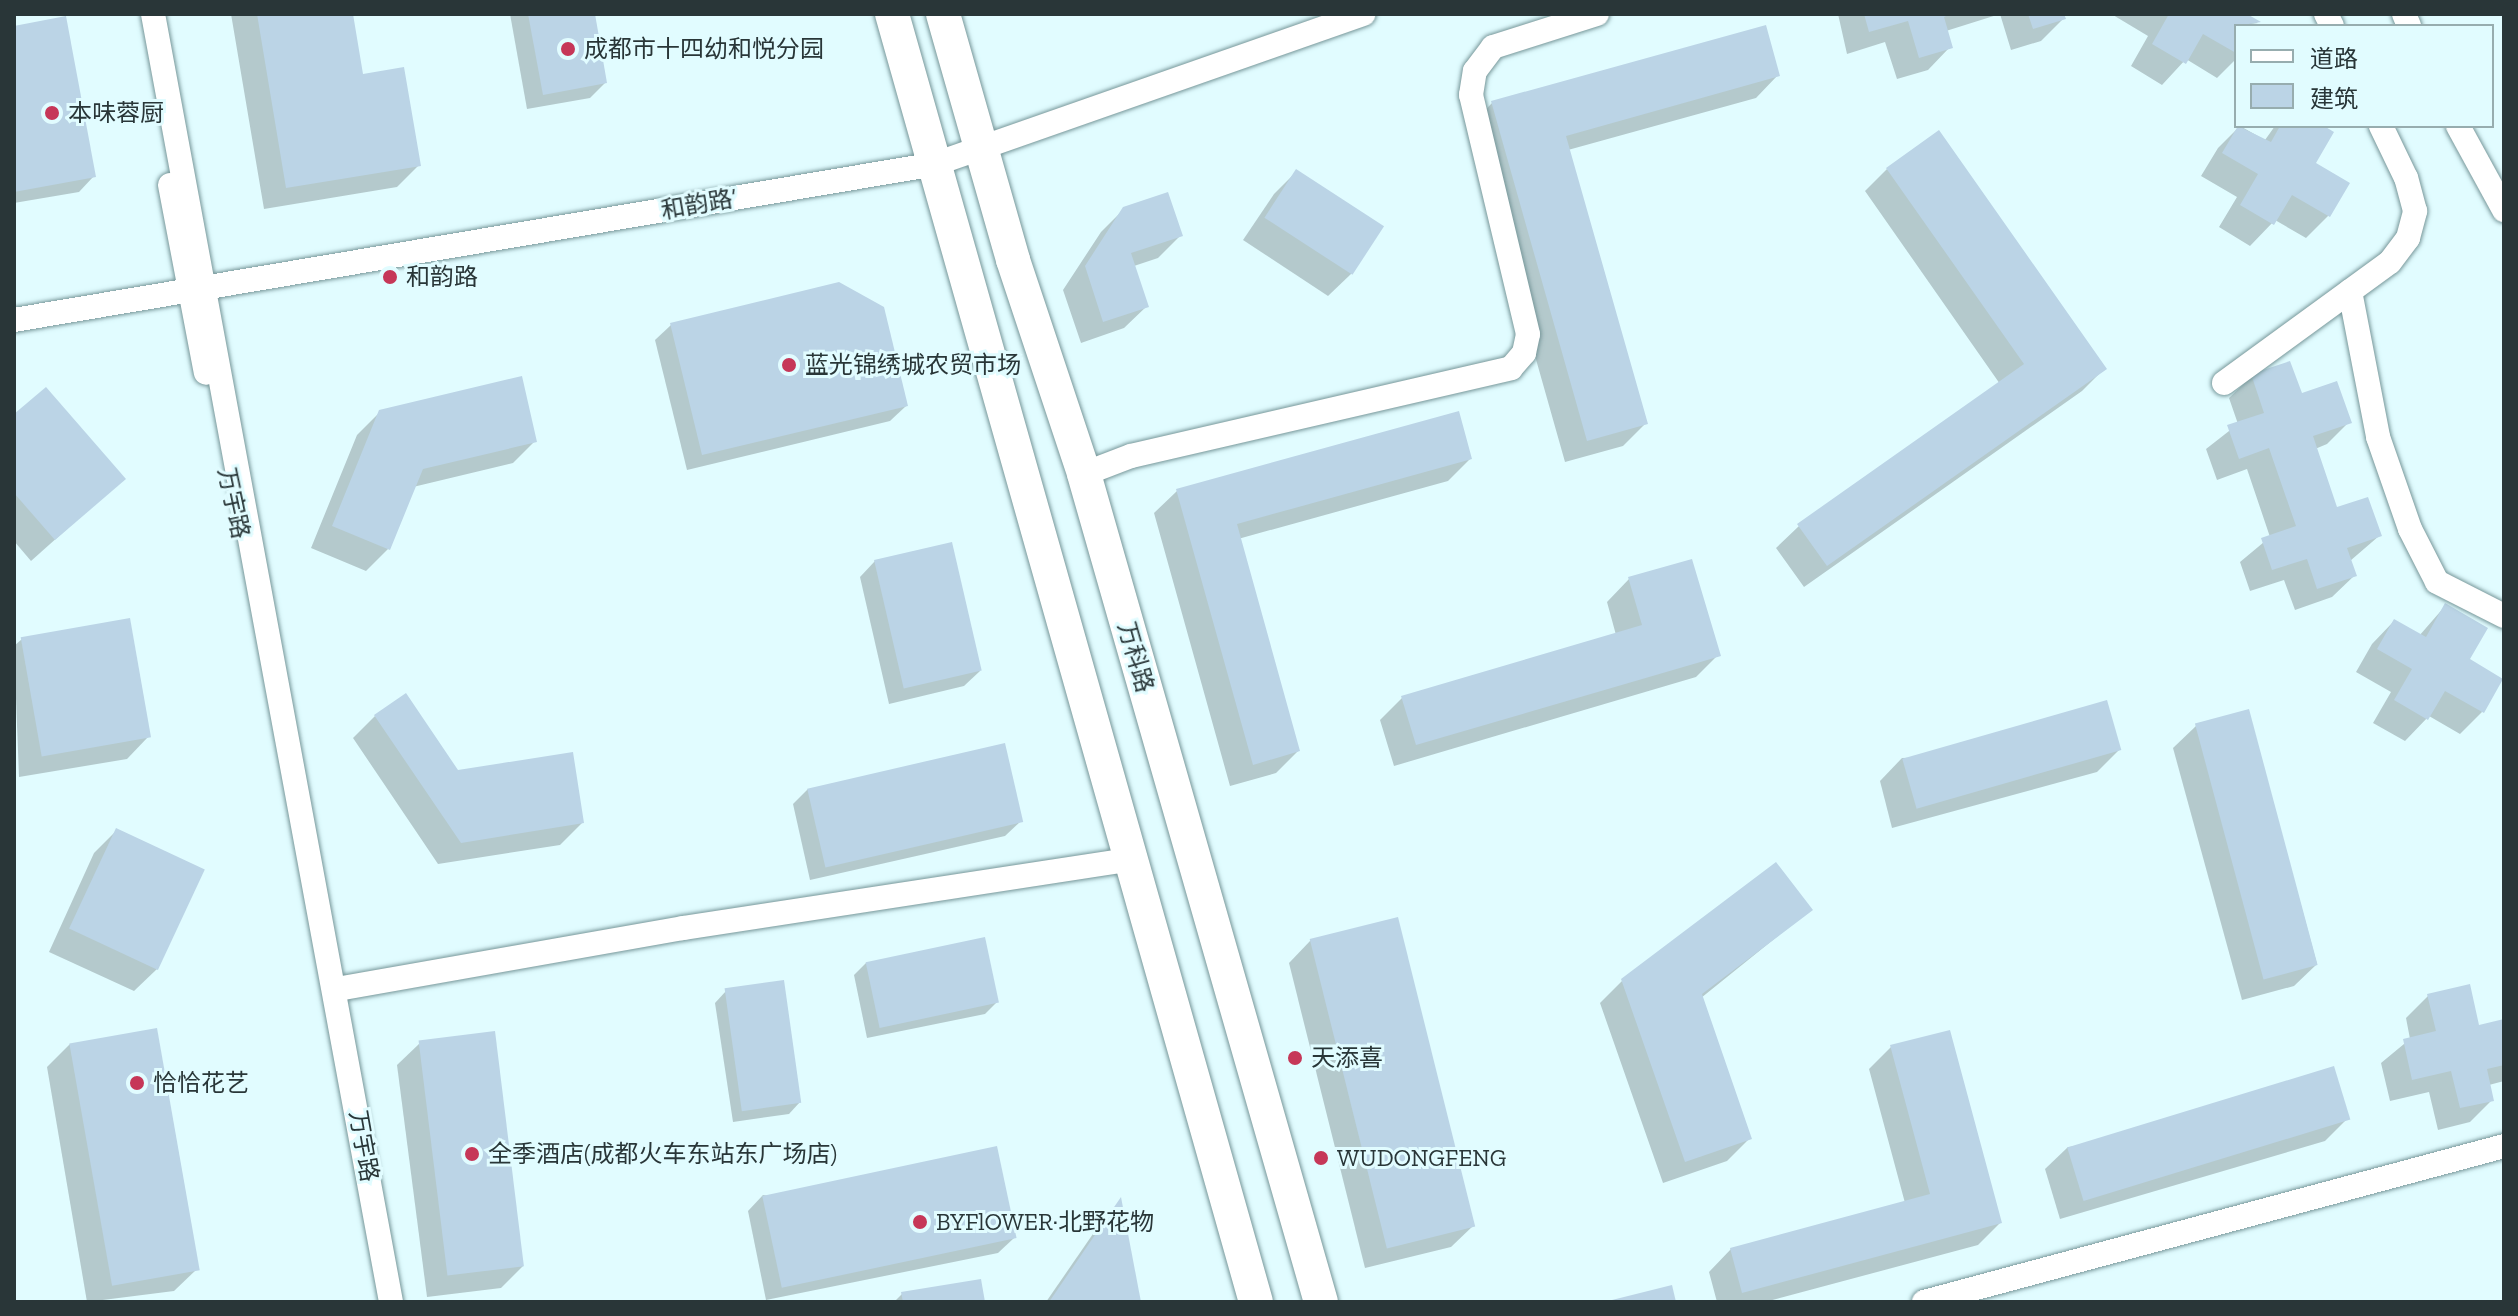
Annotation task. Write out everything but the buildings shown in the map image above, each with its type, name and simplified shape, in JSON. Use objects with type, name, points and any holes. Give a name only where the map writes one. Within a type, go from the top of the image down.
[{"type":"main road","points":[[892,14],[1256,1302]]},
{"type":"main road","name":"万科路","points":[[943,14],[981,148],[1084,474],[1321,1302]]},
{"type":"street","name":"万宇路","points":[[140,14],[337,989],[391,1302]]},
{"type":"street","name":"万宇路","points":[[153,14],[198,290]]},
{"type":"street","name":"和韵路’","points":[[14,320],[935,164],[1364,14]]},
{"type":"street","points":[[1084,474],[1131,456],[1511,368],[1524,353],[1528,334],[1471,95],[1475,71],[1493,47],[1597,14]]},
{"type":"street","points":[[2224,383],[2390,262],[2408,238],[2415,211],[2406,178],[2382,128]]},
{"type":"street","points":[[2459,128],[2504,210]]},
{"type":"street","points":[[2350,291],[2378,437],[2410,529],[2437,582],[2504,616]]},
{"type":"street","points":[[337,989],[683,928],[1132,859]]},
{"type":"street","points":[[1924,1302],[2504,1146]]},
{"type":"place","name":"成都市十四幼和悦分园","points":[[568,49]]},
{"type":"place","name":"本味蓉厨","points":[[52,113]]},
{"type":"place","name":"和韵路","points":[[390,277]]},
{"type":"place","name":"蓝光锦绣城农贸市场","points":[[789,365]]},
{"type":"place","name":"天添喜","points":[[1295,1058]]},
{"type":"place","name":"恰恰花艺","points":[[137,1083]]},
{"type":"place","name":"全季酒店(成都火车东站东广场店)","points":[[472,1154]]},
{"type":"place","name":"WUDONGFENG","points":[[1321,1158]]},
{"type":"place","name":"BYFlOWER·北野花物","points":[[920,1222]]}]
